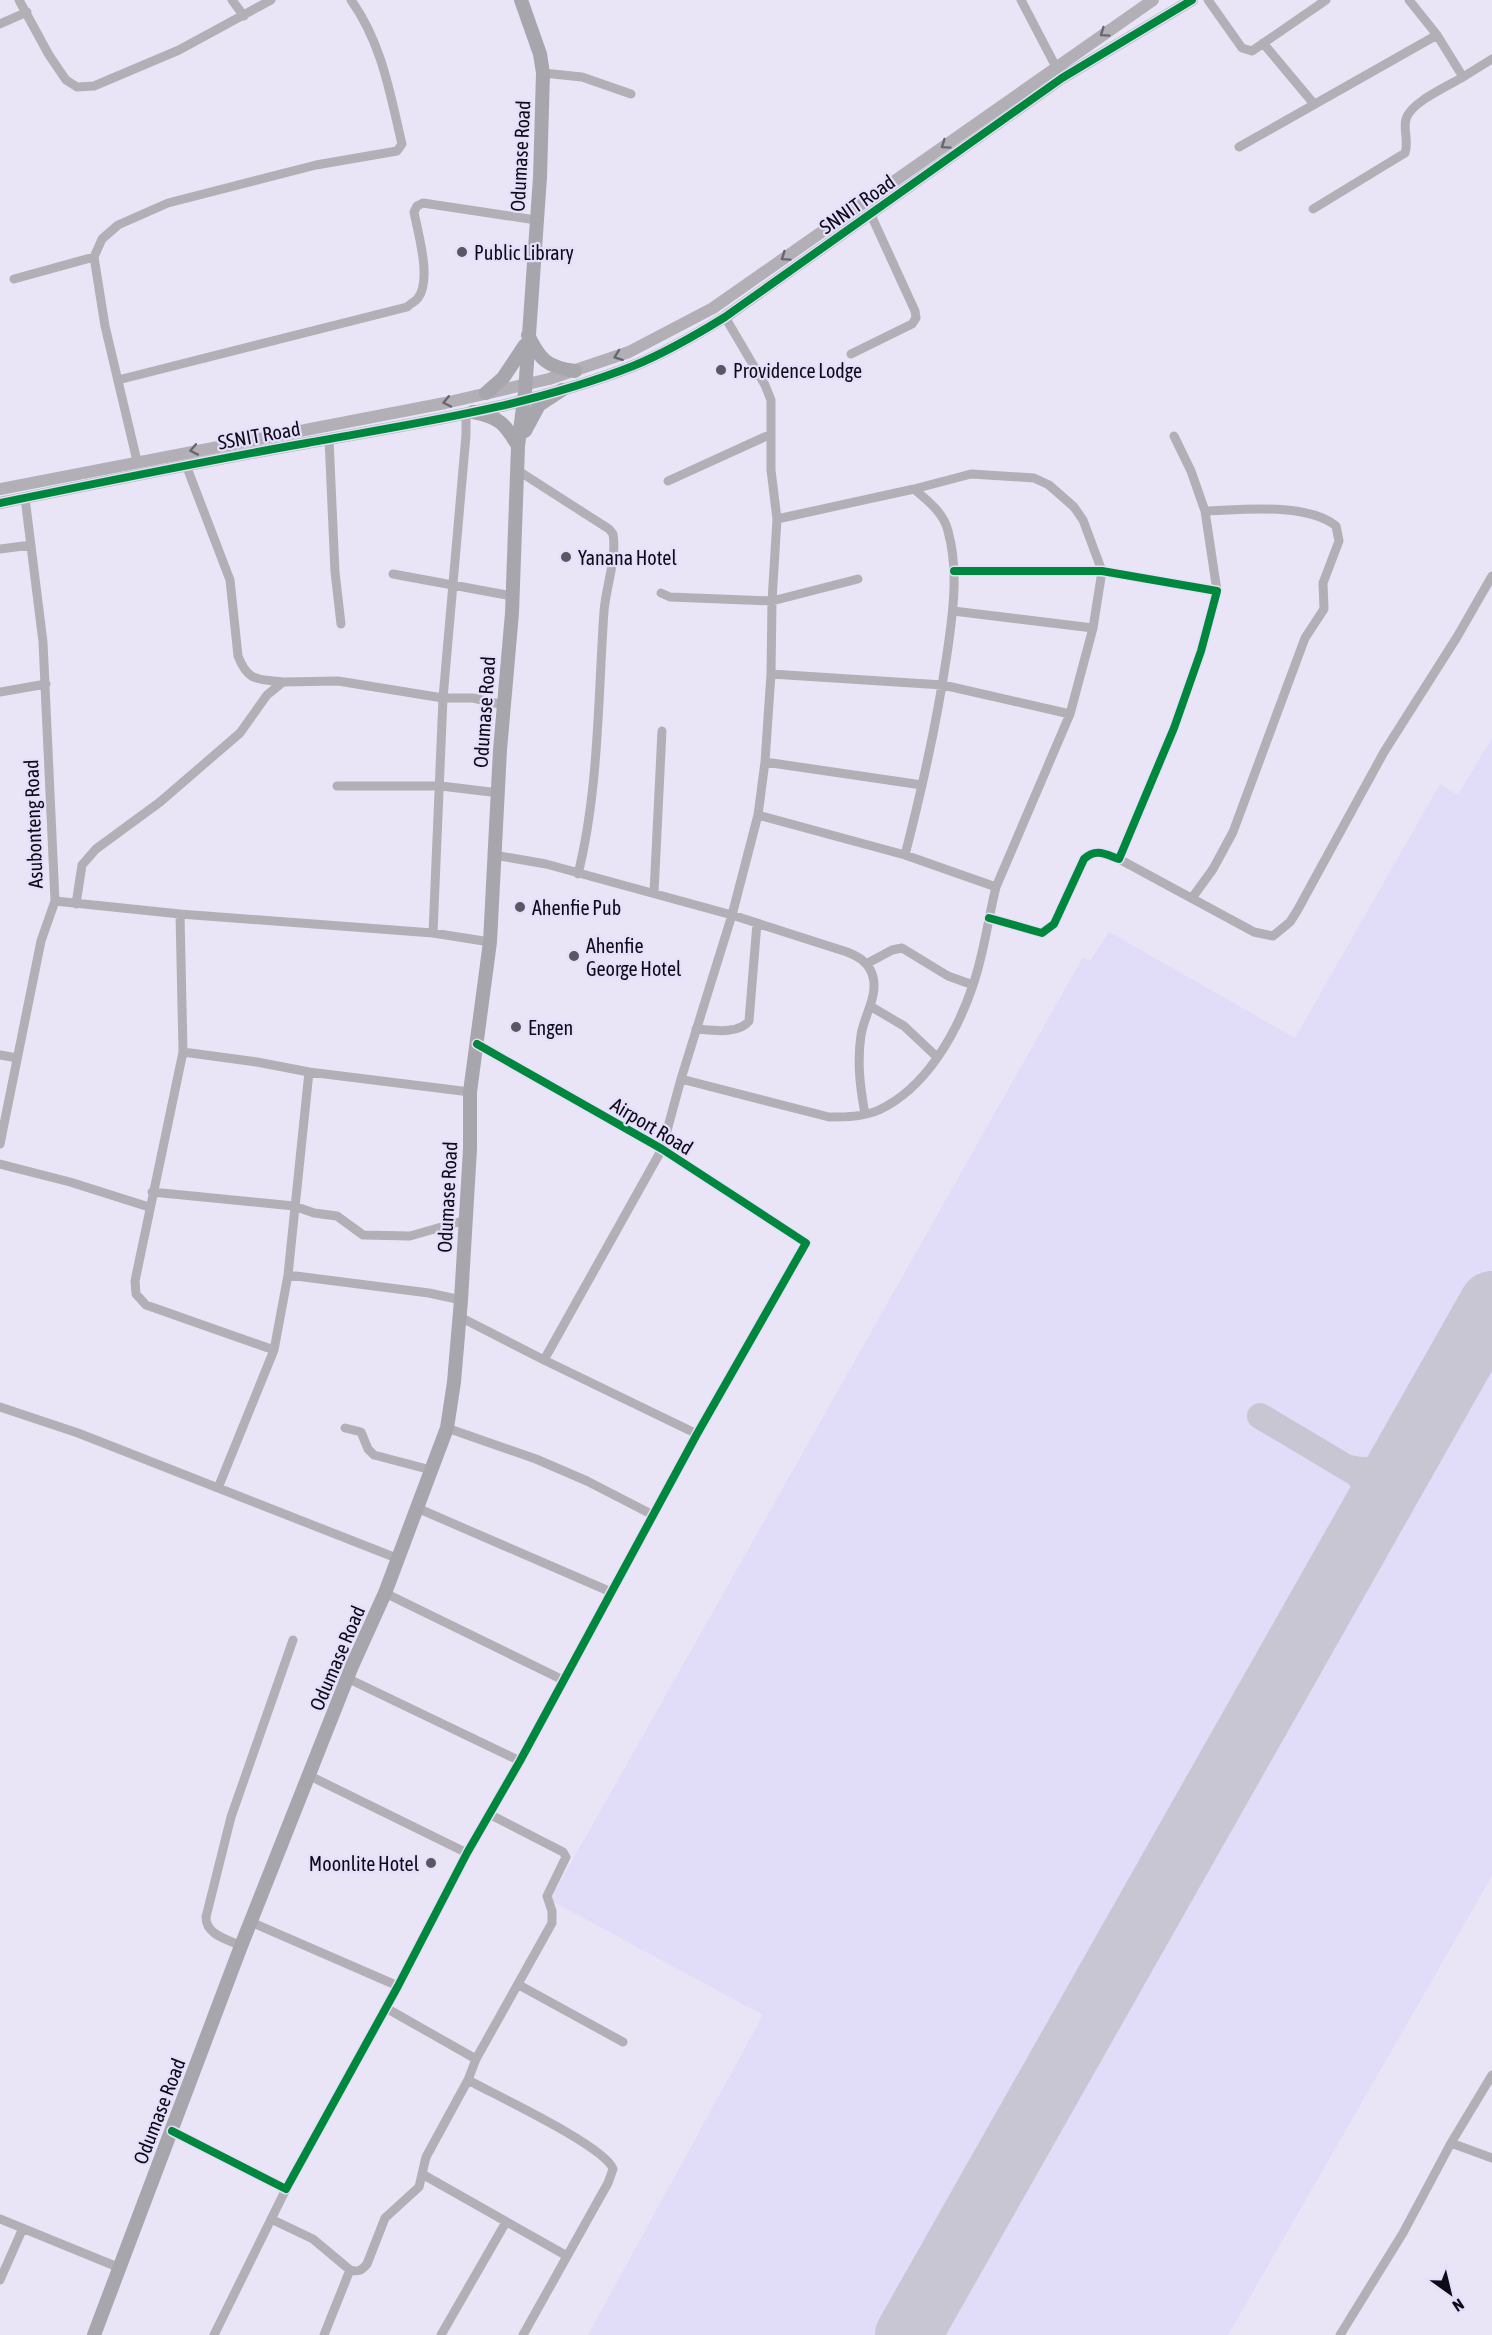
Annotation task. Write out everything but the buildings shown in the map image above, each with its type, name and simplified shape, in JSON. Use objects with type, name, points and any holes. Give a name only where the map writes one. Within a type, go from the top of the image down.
[{"type":"main road","name":"Odumase Road","points":[[94,2335],[241,1946],[399,1559],[447,1428],[460,1317],[470,1149],[470,1092],[490,942],[512,596],[518,446],[524,399],[540,177],[543,74],[540,54],[521,0]]},
{"type":"main road","points":[[486,393],[503,378],[527,338],[544,361],[558,369],[574,371]]},
{"type":"main road","points":[[470,412],[499,419],[518,446],[536,409],[562,390]]},
{"type":"street","points":[[18,0],[27,12],[54,63],[66,80],[77,87],[94,86],[180,51],[271,0]]},
{"type":"street","points":[[232,0],[244,16]]},
{"type":"street","points":[[137,461],[105,326],[94,257],[102,239],[118,225],[168,203],[316,165],[397,151],[401,148],[402,144],[382,61],[363,18],[351,0]]},
{"type":"street","points":[[1021,0],[1056,67]]},
{"type":"street","name":"SNNIT Road","points":[[525,384],[574,371],[628,352],[704,314],[1153,0]]},
{"type":"street","name":"SNNIT Road","points":[[524,399],[562,390],[634,366],[702,332],[932,172],[1062,78],[1192,0]]},
{"type":"street","points":[[1208,0],[1242,48],[1252,51],[1326,0]]},
{"type":"street","points":[[1409,0],[1437,35],[1463,77]]},
{"type":"street","points":[[0,24],[27,12]]},
{"type":"street","points":[[1239,147],[1437,35]]},
{"type":"street","points":[[1263,43],[1314,104]]},
{"type":"street","points":[[1313,209],[1405,153],[1407,147],[1405,121],[1410,112],[1418,104],[1492,59]]},
{"type":"street","points":[[543,74],[582,77],[631,94]]},
{"type":"street","points":[[923,160],[932,172]]},
{"type":"street","points":[[902,175],[911,186]]},
{"type":"street","points":[[118,380],[407,307],[419,297],[424,281],[424,263],[414,212],[417,206],[423,203],[536,220]]},
{"type":"street","points":[[851,354],[912,324],[916,318],[915,310],[871,215]]},
{"type":"street","points":[[14,279],[94,257]]},
{"type":"street","points":[[544,1360],[662,1149],[681,1079],[732,915],[758,815],[765,762],[771,674],[772,601],[777,519],[771,470],[771,400],[765,385],[725,317]]},
{"type":"street","name":"SSNIT Road","points":[[0,489],[445,403],[525,384]]},
{"type":"street","name":"SSNIT Road","points":[[0,503],[186,465],[470,412],[524,399]]},
{"type":"street","points":[[433,933],[443,698],[451,586],[470,412]]},
{"type":"street","points":[[668,481],[771,434]]},
{"type":"street","points":[[1119,859],[1185,695],[1201,651],[1217,591],[1205,511],[1191,471],[1174,436]]},
{"type":"street","points":[[329,439],[335,572],[341,624]]},
{"type":"street","points":[[186,465],[230,580],[238,656],[247,674],[254,678],[283,682],[338,681],[443,698],[473,698],[504,705]]},
{"type":"street","points":[[517,470],[609,529],[613,534],[613,551],[605,597],[596,740],[586,843],[578,874]]},
{"type":"street","points":[[681,1079],[829,1117],[852,1117],[877,1111],[903,1095],[926,1073],[945,1047],[973,985],[996,887],[1070,714],[1093,628],[1102,572],[1083,520],[1074,507],[1049,485],[1034,478],[971,474],[777,519]]},
{"type":"street","points":[[905,855],[943,686],[953,611],[954,571],[948,530],[943,519],[914,489]]},
{"type":"street","name":"Asubonteng Road","points":[[0,1144],[41,941],[55,901],[43,642],[25,498]]},
{"type":"street","points":[[1192,898],[1213,869],[1233,831],[1305,638],[1322,616],[1323,583],[1339,541],[1336,526],[1322,517],[1282,509],[1205,511]]},
{"type":"street","points":[[0,549],[31,545]]},
{"type":"street","points":[[954,571],[1102,572],[1217,591]]},
{"type":"street","points":[[393,574],[512,596]]},
{"type":"street","points":[[989,918],[1042,933],[1054,924],[1084,859],[1099,851],[1119,859],[1254,932],[1273,936],[1290,922],[1298,911],[1384,752],[1492,576]]},
{"type":"street","points":[[661,593],[670,597],[772,601],[858,579]]},
{"type":"street","points":[[953,611],[1093,628]]},
{"type":"street","points":[[771,674],[943,686],[1070,714]]},
{"type":"street","points":[[76,904],[82,865],[96,849],[160,802],[240,733],[267,696],[283,682]]},
{"type":"street","points":[[0,692],[46,684]]},
{"type":"street","points":[[654,893],[662,731]]},
{"type":"street","points":[[765,762],[922,785]]},
{"type":"street","points":[[337,786],[441,786],[499,793]]},
{"type":"street","points":[[758,815],[905,855],[996,887]]},
{"type":"street","points":[[494,855],[526,859],[654,893],[757,922],[857,956],[873,975],[874,991],[861,1033],[858,1075],[865,1114]]},
{"type":"street","points":[[55,901],[180,914],[433,933],[490,942]]},
{"type":"street","points":[[180,914],[183,1052],[152,1192],[135,1281],[136,1294],[146,1305],[274,1350]]},
{"type":"street","points":[[696,1029],[721,1031],[741,1028],[748,1021],[757,922]]},
{"type":"street","points":[[866,964],[892,950],[902,948],[948,976],[973,985]]},
{"type":"street","points":[[870,1006],[904,1026],[937,1057]]},
{"type":"street","name":"Airport Road","points":[[477,1044],[662,1149],[806,1243],[697,1434]]},
{"type":"street","points":[[183,1052],[309,1072],[470,1092]]},
{"type":"street","points":[[0,1055],[16,1058]]},
{"type":"street","points":[[218,1488],[274,1350],[288,1275],[309,1072]]},
{"type":"street","points":[[0,1164],[70,1182],[149,1208]]},
{"type":"street","points":[[152,1192],[294,1206],[314,1213],[337,1216],[363,1234],[410,1236],[466,1220]]},
{"type":"street","points":[[288,1275],[429,1293],[461,1300]]},
{"type":"street","points":[[214,2335],[286,2189],[697,1434],[460,1317]]},
{"type":"street","points":[[0,1407],[78,1433],[399,1559]]},
{"type":"street","points":[[345,1428],[361,1432],[368,1449],[374,1455],[431,1470]]},
{"type":"street","points":[[447,1428],[536,1459],[587,1481],[653,1515]]},
{"type":"street","points":[[417,1508],[611,1592]]},
{"type":"street","points":[[385,1593],[563,1680]]},
{"type":"street","points":[[241,1946],[210,1932],[206,1925],[206,1917],[231,1817],[293,1640]]},
{"type":"street","points":[[349,1679],[520,1761]]},
{"type":"street","points":[[310,1776],[467,1853]]},
{"type":"street","points":[[271,2219],[313,2239],[350,2270],[362,2270],[367,2264],[385,2218],[419,2187],[426,2157],[436,2137],[468,2080],[476,2059],[552,1923],[548,1896],[566,1857],[563,1852],[489,1814]]},
{"type":"street","points":[[251,1922],[398,1986]]},
{"type":"street","points":[[519,1985],[623,2042]]},
{"type":"street","points":[[386,2008],[476,2059]]},
{"type":"street","points":[[1340,2335],[1403,2233],[1451,2143],[1492,2075]]},
{"type":"street","points":[[468,2080],[577,2139],[611,2163],[613,2169],[608,2183],[523,2335]]},
{"type":"street","points":[[172,2131],[286,2189]]},
{"type":"street","points":[[1451,2143],[1492,2158]]},
{"type":"street","points":[[422,2174],[567,2256]]},
{"type":"street","points":[[0,2219],[120,2268]]},
{"type":"street","points":[[441,2335],[506,2222]]},
{"type":"street","points":[[0,2280],[23,2228]]},
{"type":"street","points":[[324,2335],[350,2270]]},
{"type":"shaded area","points":[[1492,738],[1492,1876],[1228,2335],[588,2335],[763,2015],[550,1900],[1083,957],[1090,961],[1109,932],[1295,1038],[1440,784],[1458,795]]},
{"type":"taxiway","points":[[1260,1416],[1359,1475],[1368,1505],[1367,1525]]},
{"type":"taxiway","points":[[1349,1468],[1374,1470],[1388,1466],[1409,1452]]},
{"type":"runway","points":[[908,2335],[1492,1304]]},
{"type":"cycle path","points":[[0,503],[191,464],[431,421],[554,393],[633,366],[725,317],[1062,78],[1192,0]]},
{"type":"cycle path","points":[[954,571],[1102,571],[1217,591],[1201,651],[1174,728],[1119,859],[1097,853],[1084,859],[1054,924],[1042,933],[989,918]]},
{"type":"cycle path","points":[[172,2131],[286,2189],[697,1434],[806,1243],[662,1149],[477,1044]]},
{"type":"place","name":"Public Library","points":[[462,252]]},
{"type":"place","name":"Providence Lodge","points":[[721,370]]},
{"type":"place","name":"Yanana Hotel","points":[[566,557]]},
{"type":"place","name":"Ahenfie Pub","points":[[520,907]]},
{"type":"place","name":"Ahenfie George Hotel","points":[[574,956]]},
{"type":"place","name":"Engen","points":[[516,1027]]},
{"type":"place","name":"Moonlite Hotel","points":[[431,1863]]}]
